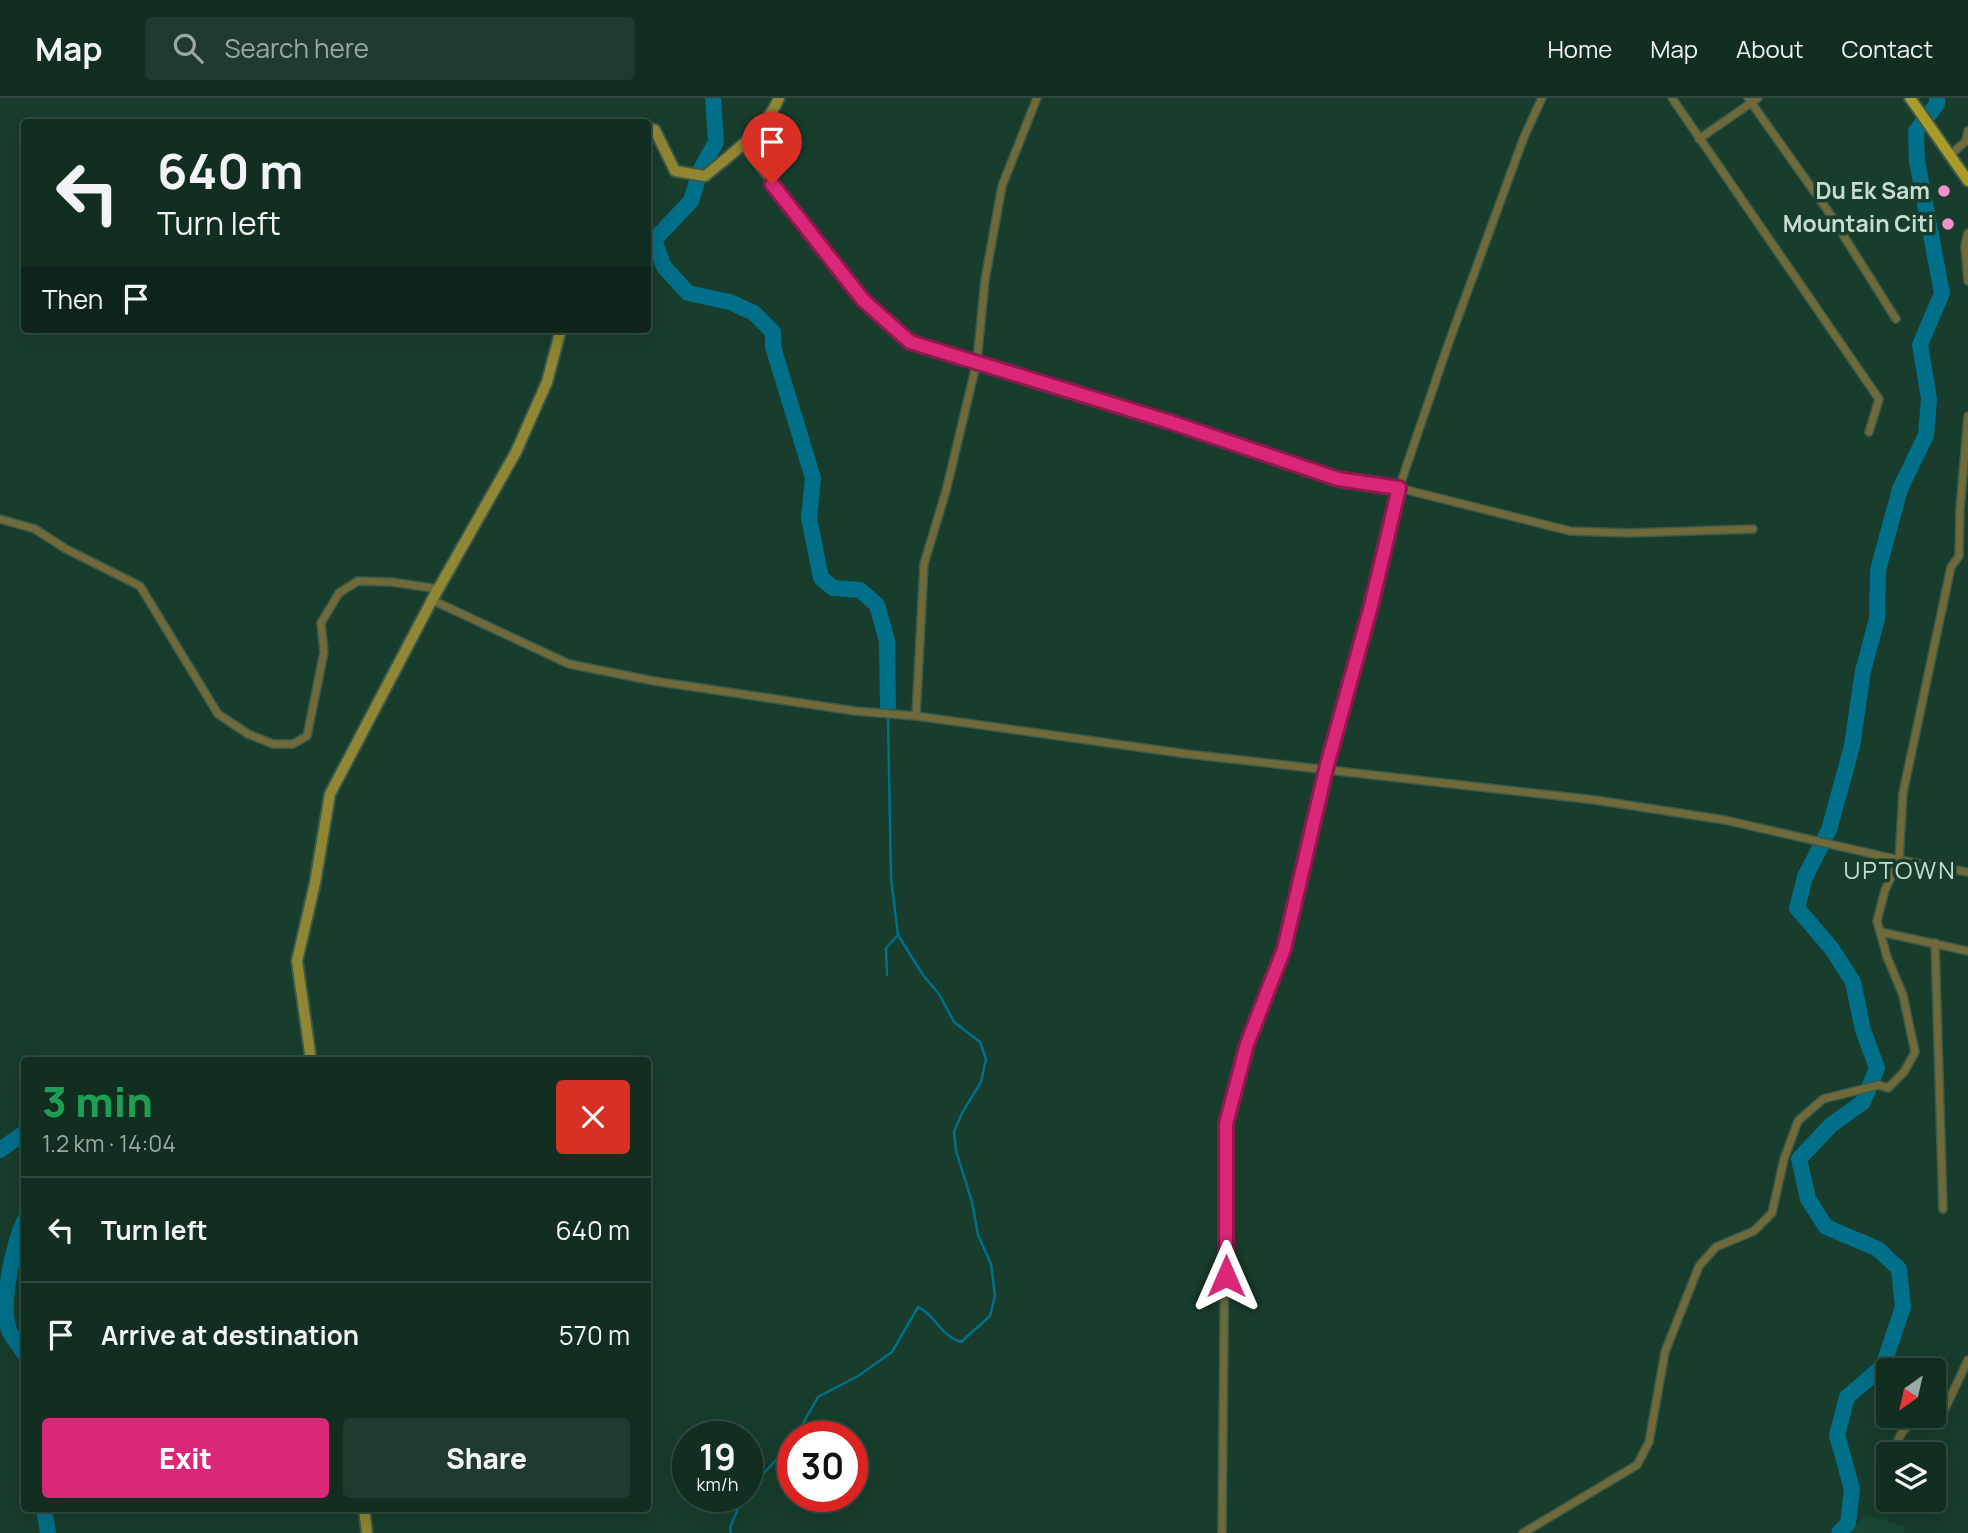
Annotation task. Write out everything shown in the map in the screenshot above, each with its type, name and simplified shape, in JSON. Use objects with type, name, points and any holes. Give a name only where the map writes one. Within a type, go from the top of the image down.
[{"type":"main road","points":[[1910,98],[1968,181]]},
{"type":"street","points":[[651,129],[655,130],[675,171],[700,175],[742,145],[775,108],[779,98]]},
{"type":"street","points":[[916,716],[924,564],[946,491],[977,361],[985,280],[1002,186],[1037,98]]},
{"type":"street","points":[[1222,1533],[1226,1378],[1226,1124],[1247,1044],[1284,949],[1326,769],[1371,606],[1399,488],[1449,341],[1524,137],[1542,98]]},
{"type":"street","points":[[1672,98],[1879,399],[1868,432]]},
{"type":"street","points":[[1699,139],[1752,100],[1828,211],[1896,319]]},
{"type":"street","points":[[1949,156],[1966,141],[1968,131]]},
{"type":"street","points":[[742,145],[863,300],[910,342],[1167,421],[1338,479],[1399,488],[1570,531],[1629,533],[1753,529]]},
{"type":"street","points":[[1968,233],[1965,246],[1968,281]]},
{"type":"street","points":[[311,1057],[297,961],[316,883],[330,794],[432,600],[516,452],[547,382],[560,333]]},
{"type":"street","points":[[1523,1533],[1637,1465],[1649,1442],[1665,1352],[1699,1266],[1716,1247],[1754,1231],[1772,1213],[1784,1159],[1798,1121],[1823,1099],[1861,1089],[1879,1086],[1888,1088],[1904,1072],[1915,1052],[1903,995],[1877,921],[1885,890],[1899,860],[1903,793],[1951,567],[1964,556],[1960,509],[1968,415]]},
{"type":"street","points":[[0,519],[35,529],[66,549],[140,586],[218,714],[248,734],[273,744],[293,744],[307,736],[324,652],[321,623],[339,593],[358,581],[391,582],[439,589]]},
{"type":"street","points":[[432,600],[569,664],[654,681],[855,711],[916,716],[1187,754],[1595,800],[1725,820],[1899,860],[1968,872]]},
{"type":"street","points":[[1881,932],[1968,951]]},
{"type":"street","points":[[1935,943],[1943,1209]]},
{"type":"street","points":[[1897,1442],[1907,1423],[1942,1415],[1968,1360]]},
{"type":"street","points":[[365,1512],[368,1533]]},
{"type":"shaded area","points":[[1866,1515],[1905,1526],[1904,1533],[1848,1533]]},
{"type":"waterway","points":[[713,98],[716,142],[701,169],[691,201],[654,240],[664,267],[688,293],[730,302],[754,313],[773,332],[773,347],[813,478],[809,518],[821,578],[833,588],[860,590],[877,605],[887,641],[888,710]]},
{"type":"waterway","points":[[1839,1533],[1848,1523],[1852,1489],[1837,1435],[1847,1397],[1883,1366],[1903,1307],[1899,1269],[1878,1249],[1826,1227],[1808,1199],[1799,1159],[1831,1125],[1863,1102],[1877,1068],[1863,1030],[1853,982],[1832,949],[1797,908],[1805,877],[1829,830],[1852,746],[1863,671],[1877,619],[1878,570],[1900,489],[1926,435],[1929,399],[1920,345],[1942,293],[1917,161],[1916,131],[1937,104],[1937,98]]},
{"type":"waterway","points":[[887,975],[886,948],[898,935],[891,878],[888,717]]},
{"type":"waterway","points":[[804,1421],[818,1397],[858,1376],[892,1352],[918,1307],[930,1315],[948,1335],[961,1342],[990,1316],[995,1296],[991,1264],[978,1235],[972,1202],[956,1151],[954,1132],[981,1082],[986,1059],[980,1042],[954,1022],[939,994],[923,975],[898,935]]},
{"type":"waterway","points":[[0,1150],[21,1135]]},
{"type":"waterway","points":[[21,1230],[12,1260],[6,1305],[9,1330],[21,1349]]},
{"type":"waterway","points":[[763,1473],[777,1459]]},
{"type":"waterway","points":[[45,1512],[48,1533]]},
{"type":"waterway","points":[[731,1533],[730,1528],[736,1512]]},
{"type":"place","name":"Du Ek Sam","points":[[1944,191]]},
{"type":"place","name":"Mountain Citi","points":[[1948,224]]},
{"type":"district","name":"UPTOWN","points":[[1900,871]]},
{"type":"route","points":[[772,184],[863,300],[910,342],[1167,421],[1338,479],[1399,488],[1371,606],[1326,769],[1284,949],[1247,1044],[1226,1124],[1226,1276]]}]
